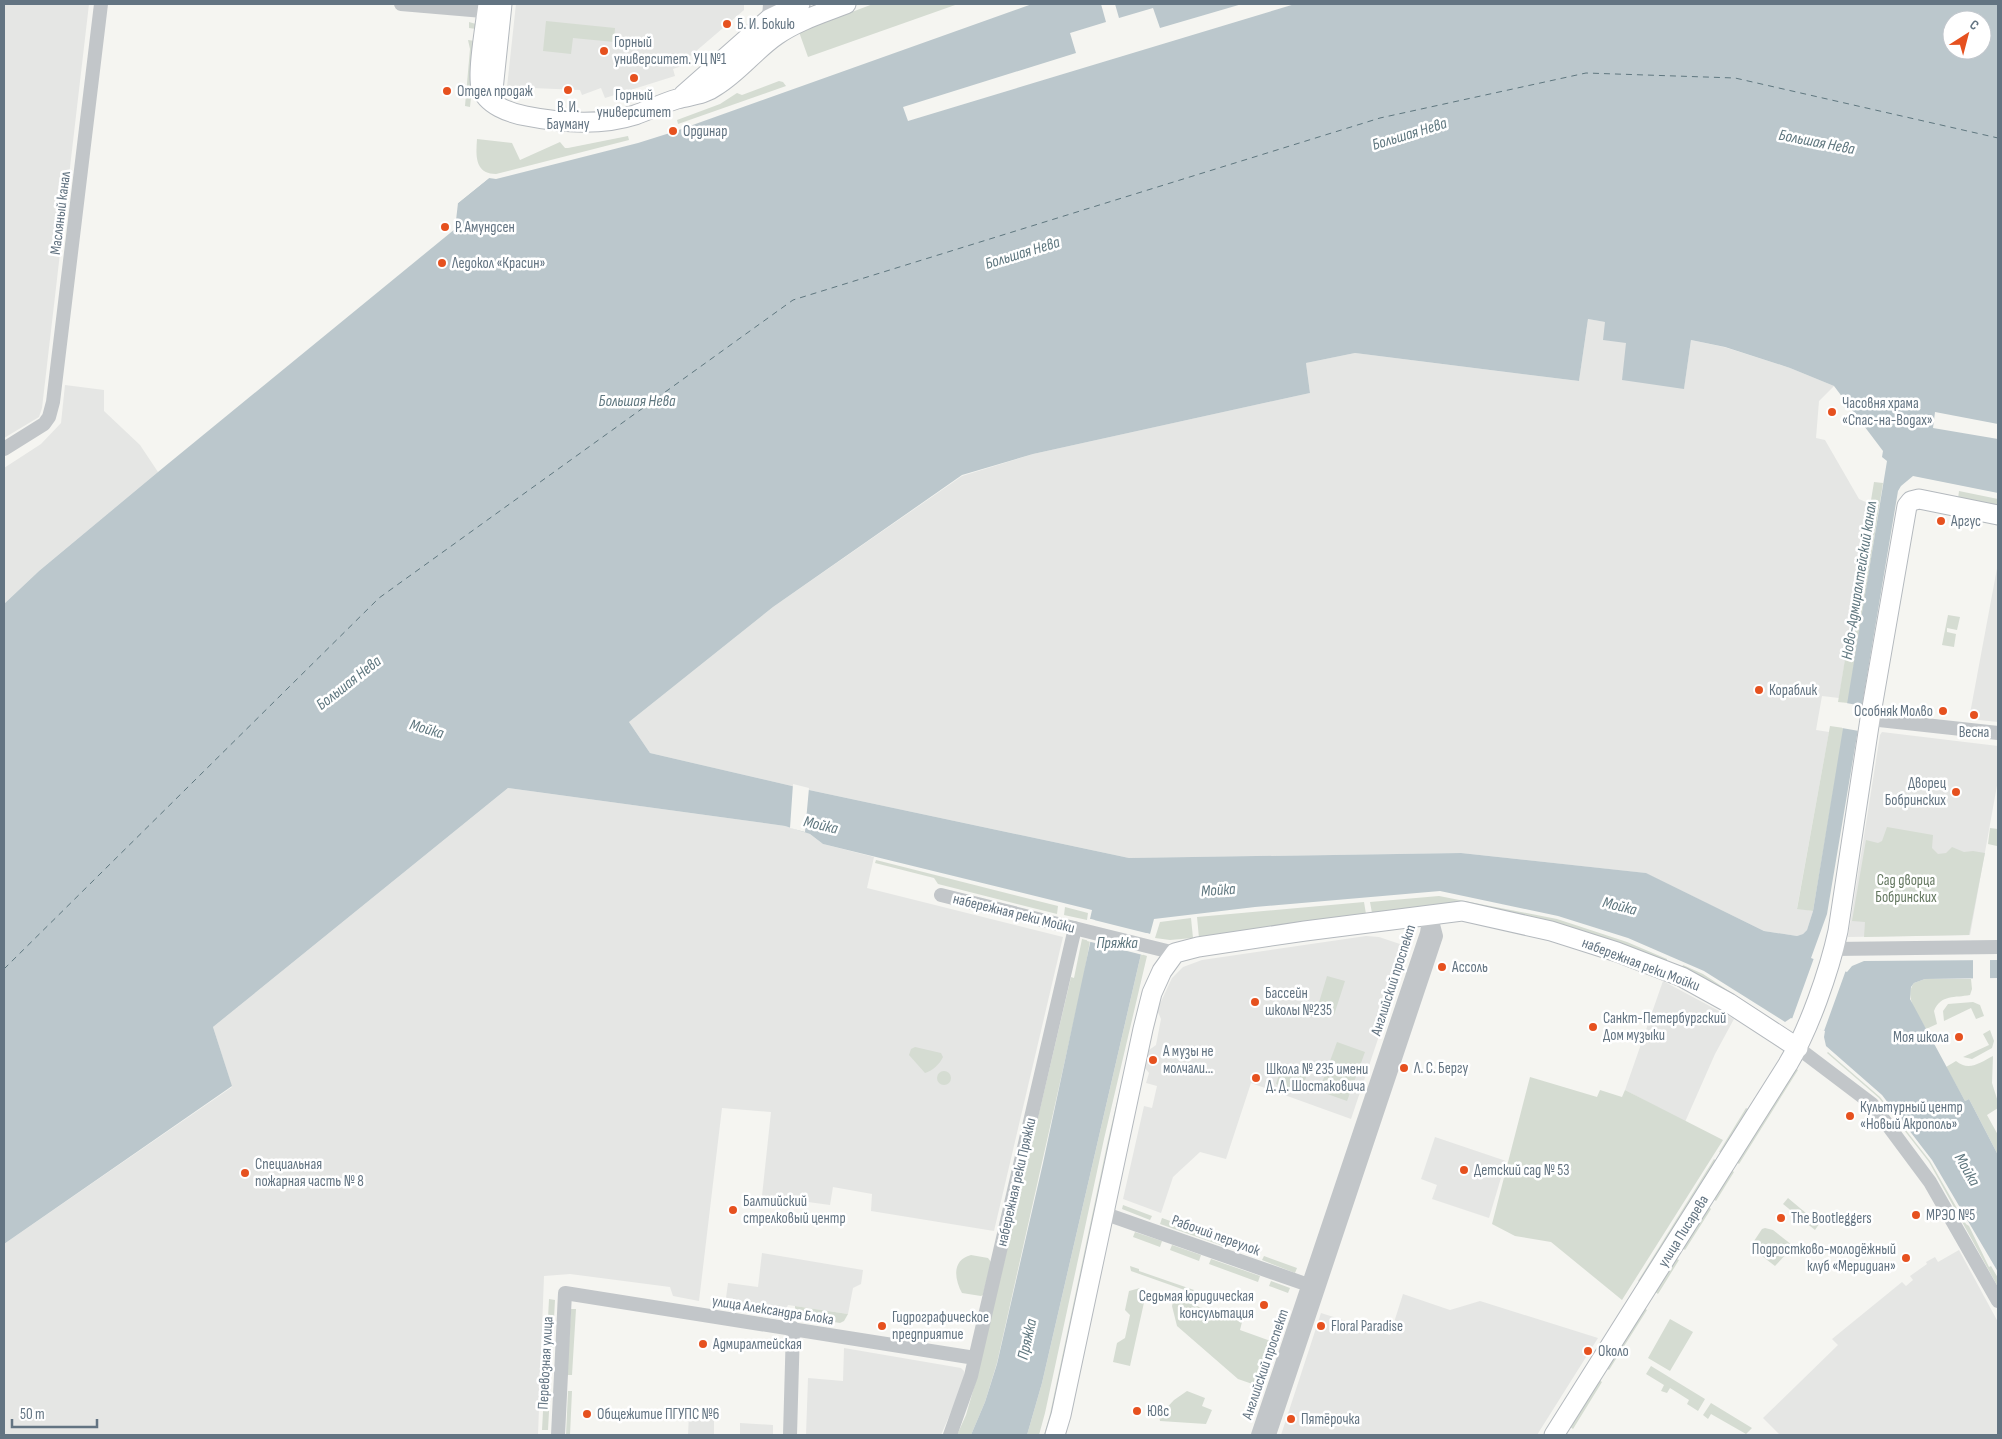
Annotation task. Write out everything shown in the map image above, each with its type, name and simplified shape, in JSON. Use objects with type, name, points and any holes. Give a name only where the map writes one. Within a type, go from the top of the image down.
[{"type":"main road","points":[[494,8],[481,86],[485,94],[493,102],[512,113],[549,120],[577,122],[607,121],[633,115],[678,99],[699,96],[716,86],[772,19],[800,4]]},
{"type":"main road","points":[[772,19],[796,25],[846,4]]},
{"type":"main road","name":"улица Писарева","points":[[1554,1435],[1798,1048],[1807,1025],[1832,956],[1906,509],[1909,503],[1919,499],[1998,514]]},
{"type":"main road","name":"набережная реки Мойки","points":[[1176,953],[1208,946],[1430,913],[1462,910],[1550,931],[1616,952],[1697,985],[1729,1003],[1798,1048]]},
{"type":"main road","points":[[1055,1435],[1061,1415],[1103,1212],[1152,993],[1162,971],[1176,953]]},
{"type":"street","name":"Масляный канал","points":[[4,449],[44,424],[49,417],[53,402],[101,4]]},
{"type":"street","points":[[401,4],[494,8]]},
{"type":"street","points":[[1870,719],[1998,733]]},
{"type":"street","name":"набережная реки Мойки","points":[[940,895],[1176,953]]},
{"type":"street","name":"Английский проспект","points":[[1258,1435],[1313,1286],[1436,936],[1430,913]]},
{"type":"street","name":"набережная реки Пряжки","points":[[950,1435],[965,1396],[975,1358],[1081,929]]},
{"type":"street","points":[[1832,956],[1998,947]]},
{"type":"street","name":"набережная реки Мойки","points":[[1798,1048],[1872,1104],[1930,1182],[1998,1301]]},
{"type":"street","name":"Рабочий переулок","points":[[1103,1212],[1313,1286]]},
{"type":"street","name":"Английский проспект","points":[[1269,1435],[1313,1286]]},
{"type":"street","name":"улица Александра Блока","points":[[565,1293],[975,1358]]},
{"type":"street","name":"Перевозная улица","points":[[558,1435],[565,1293]]},
{"type":"street","points":[[790,1435],[793,1328]]},
{"type":"shaded area","points":[[4,4],[89,4],[42,408],[39,417],[4,438]]},
{"type":"shaded area","name":"Горный университет. УЦ №1","points":[[516,4],[744,4],[744,10],[688,58],[690,63],[673,69],[675,76],[605,98],[601,88],[582,95],[580,90],[507,87]]},
{"type":"shaded area","points":[[1588,319],[1605,322],[1626,343],[1684,388],[1691,340],[1724,347],[1790,368],[1834,386],[1819,401],[1816,438],[1825,440],[1859,499],[1870,504],[1839,698],[1822,696],[1816,730],[1829,732],[1797,908],[1813,911],[1807,930],[1803,934],[1797,936],[1764,931],[1645,873],[1461,853],[1129,858],[809,790],[650,753],[629,722],[773,607],[962,476],[1033,454],[1310,393],[1306,363],[1355,353],[1579,381]]},
{"type":"shaded area","points":[[65,385],[104,390],[104,411],[140,445],[158,472],[39,571],[4,604],[4,468],[41,444],[61,423]]},
{"type":"shaded area","points":[[1998,563],[1998,722],[1969,719]]},
{"type":"shaded area","points":[[1882,732],[1998,746],[1998,780],[1970,935],[1848,937]]},
{"type":"shaded area","points":[[508,788],[785,826],[810,834],[823,844],[874,857],[867,888],[1063,937],[994,1231],[871,1211],[872,1194],[833,1187],[830,1205],[808,1202],[798,1198],[762,1196],[771,1112],[722,1108],[699,1301],[673,1296],[670,1287],[570,1274],[544,1276],[538,1435],[4,1435],[4,1244],[232,1087],[213,1027]]},
{"type":"shaded area","name":"Школа № 235 имени Д. Д. Шостаковича","points":[[1366,936],[1379,937],[1409,947],[1351,1119],[1251,1083],[1226,1159],[1200,1152],[1173,1177],[1161,1213],[1123,1199],[1144,1106],[1152,1108],[1157,1086],[1146,1083],[1149,1073],[1145,1068],[1149,1050],[1156,1045],[1161,1019],[1157,1010],[1172,978],[1183,967],[1202,960]]},
{"type":"shaded area","points":[[1663,981],[1734,1019],[1715,1054],[1685,1122],[1625,1090]]},
{"type":"shaded area","name":"Детский сад № 53","points":[[1435,1137],[1506,1161],[1489,1218],[1432,1199],[1437,1185],[1421,1179]]},
{"type":"shaded area","points":[[1959,1250],[1998,1322],[1998,1435],[1780,1435],[1763,1418],[1838,1345],[1832,1339],[1902,1282],[1906,1286],[1913,1280],[1910,1276],[1927,1264],[1926,1262],[1935,1257],[1938,1262]]},
{"type":"shaded area","points":[[762,1253],[863,1270],[861,1284],[853,1288],[848,1314],[788,1305],[785,1311],[775,1310],[774,1313],[725,1305],[728,1283],[758,1287]]},
{"type":"shaded area","points":[[1403,1294],[1450,1310],[1480,1301],[1598,1338],[1537,1435],[1281,1435],[1321,1313],[1390,1335]]},
{"type":"shaded area","points":[[844,1348],[961,1368],[964,1371],[965,1379],[941,1435],[806,1435],[808,1378],[843,1381]]},
{"type":"shaded area","points":[[689,1414],[714,1414],[714,1435],[688,1435]]},
{"type":"shaded area","points":[[740,1423],[773,1425],[773,1435],[740,1435]]},
{"type":"green space","points":[[873,4],[958,4],[808,57],[799,32]]},
{"type":"green space","points":[[546,21],[615,28],[614,42],[573,38],[571,54],[543,51]]},
{"type":"green space","points":[[469,22],[476,24],[478,30],[470,107],[465,106],[470,49],[468,40],[475,41],[476,29],[469,28]]},
{"type":"green space","points":[[779,81],[783,82],[786,86],[678,124],[677,120],[720,104],[737,93],[742,95]]},
{"type":"green space","points":[[628,136],[629,140],[496,174],[484,171],[480,167],[476,151],[477,139],[512,143],[520,160],[560,142],[565,148],[568,148]]},
{"type":"green space","points":[[1874,482],[1883,483],[1848,703],[1838,702]]},
{"type":"green space","points":[[1959,491],[1998,499],[1998,507],[1958,499]]},
{"type":"green space","points":[[1948,615],[1960,617],[1957,630],[1947,628],[1947,632],[1956,634],[1954,647],[1942,645]]},
{"type":"green space","points":[[1830,726],[1844,728],[1813,911],[1797,909]]},
{"type":"green space","name":"Сад дворца Бобринских","points":[[1887,827],[1933,835],[1932,848],[1938,854],[1946,853],[1952,847],[1964,852],[1985,853],[1969,935],[1864,937],[1865,922],[1852,921],[1866,840],[1878,843],[1882,841]]},
{"type":"green space","points":[[1990,828],[1998,829],[1997,846],[1988,844]]},
{"type":"green space","points":[[876,860],[1058,906],[1057,914],[938,884],[934,878],[875,863]]},
{"type":"green space","points":[[1439,896],[1557,919],[1627,942],[1667,959],[1667,961],[1682,968],[1683,965],[1703,974],[1778,1023],[1700,979],[1464,904],[1447,903],[1372,913],[1370,902]]},
{"type":"green space","points":[[1364,902],[1366,914],[1199,938],[1197,917]]},
{"type":"green space","points":[[1065,907],[1088,913],[1087,920],[1064,915]]},
{"type":"green space","points":[[1191,918],[1193,938],[1170,940],[1155,938],[1160,922]]},
{"type":"green space","points":[[1082,939],[1090,941],[1083,980],[997,1363],[985,1402],[971,1435],[957,1435],[966,1415],[977,1377],[1071,977],[1074,978]]},
{"type":"green space","points":[[1141,954],[1147,956],[1104,1139],[1045,1413],[1039,1435],[1027,1435],[1042,1383]]},
{"type":"green space","points":[[1327,976],[1345,981],[1334,1015],[1317,1009]]},
{"type":"green space","points":[[1925,979],[1971,979],[1972,989],[1970,995],[1949,998],[1940,1002],[1934,1011],[1937,1024],[1926,1029],[1913,1006],[1910,994],[1914,983]]},
{"type":"green space","points":[[1973,1002],[1980,1005],[1984,1016],[1976,1019],[1971,1008],[1944,1021],[1943,1011],[1948,1004]]},
{"type":"green space","points":[[1990,1030],[1994,1041],[1992,1048],[1972,1059],[1963,1057],[1989,1045],[1983,1034]]},
{"type":"green space","points":[[1337,1042],[1365,1052],[1347,1101],[1319,1091]]},
{"type":"green space","points":[[1130,1046],[1049,1435],[1044,1435],[1050,1414],[1108,1140]]},
{"type":"green space","points":[[915,1047],[941,1053],[943,1057],[936,1067],[925,1073],[909,1055],[911,1049]]},
{"type":"green space","points":[[1828,1052],[1880,1097],[1930,1161],[1966,1224],[1969,1226],[1989,1267],[1991,1266],[1998,1278],[1998,1287],[1929,1162],[1879,1098]]},
{"type":"green space","points":[[1993,1056],[1992,1083],[1998,1108],[1987,1115],[1998,1135],[1998,1155],[1969,1099],[1965,1101],[1946,1067],[1956,1061],[1966,1066],[1975,1065]]},
{"type":"green space","points":[[1281,1068],[1306,1077],[1301,1093],[1276,1084]]},
{"type":"green space","points":[[1795,1068],[1798,1070],[1739,1164],[1736,1162]]},
{"type":"green space","points":[[944,1071],[949,1073],[951,1078],[949,1083],[944,1085],[939,1083],[937,1078],[939,1073]]},
{"type":"green space","points":[[1530,1077],[1597,1097],[1600,1090],[1622,1097],[1625,1090],[1723,1140],[1622,1300],[1551,1242],[1515,1236],[1492,1224]]},
{"type":"green space","points":[[1746,1108],[1750,1110],[1723,1154],[1719,1152]]},
{"type":"green space","points":[[1714,1159],[1718,1162],[1641,1283],[1638,1281]]},
{"type":"green space","points":[[1731,1170],[1734,1172],[1716,1201],[1713,1199]]},
{"type":"green space","points":[[1788,1198],[1819,1224],[1815,1230],[1783,1204]]},
{"type":"green space","points":[[1123,1205],[1152,1216],[1150,1220],[1122,1209]]},
{"type":"green space","points":[[1708,1206],[1711,1209],[1685,1250],[1682,1248]]},
{"type":"green space","points":[[1162,1218],[1228,1242],[1226,1247],[1160,1224]]},
{"type":"green space","points":[[1762,1229],[1773,1230],[1792,1245],[1792,1248],[1775,1266],[1750,1247]]},
{"type":"green space","points":[[1135,1232],[1162,1241],[1160,1247],[1133,1237]]},
{"type":"green space","points":[[1172,1245],[1201,1255],[1199,1261],[1170,1250]]},
{"type":"green space","points":[[971,1255],[988,1258],[991,1262],[983,1295],[981,1296],[962,1293],[957,1281],[956,1270],[960,1261]]},
{"type":"green space","points":[[1264,1256],[1297,1268],[1295,1273],[1262,1260]]},
{"type":"green space","points":[[1675,1258],[1679,1260],[1658,1294],[1654,1291]]},
{"type":"green space","points":[[1211,1259],[1260,1276],[1258,1282],[1209,1264]]},
{"type":"green space","points":[[1130,1266],[1139,1269],[1139,1271],[1194,1290],[1193,1293],[1131,1271]]},
{"type":"green space","points":[[1271,1281],[1290,1288],[1288,1293],[1269,1286]]},
{"type":"green space","points":[[1140,1288],[1147,1289],[1130,1366],[1113,1362],[1117,1343],[1125,1338],[1130,1315],[1125,1310],[1129,1291]]},
{"type":"green space","points":[[1174,1298],[1242,1322],[1240,1330],[1276,1343],[1261,1387],[1238,1379],[1177,1326],[1172,1306]]},
{"type":"green space","points":[[549,1299],[555,1300],[548,1430],[542,1430]]},
{"type":"green space","points":[[795,1306],[848,1314],[844,1321],[840,1323],[799,1316],[795,1313]]},
{"type":"green space","points":[[1644,1308],[1647,1310],[1609,1370],[1606,1368]]},
{"type":"green space","points":[[571,1309],[576,1309],[572,1375],[567,1375]]},
{"type":"green space","points":[[1670,1319],[1693,1332],[1670,1371],[1648,1358]]},
{"type":"green space","points":[[1651,1366],[1705,1399],[1698,1411],[1687,1404],[1689,1400],[1670,1388],[1667,1393],[1661,1391],[1664,1385],[1646,1374]]},
{"type":"green space","points":[[1599,1380],[1602,1382],[1573,1429],[1569,1426]]},
{"type":"green space","points":[[568,1391],[572,1391],[570,1435],[566,1435]]},
{"type":"green space","points":[[1187,1391],[1205,1398],[1202,1406],[1212,1410],[1206,1424],[1160,1421],[1159,1416],[1174,1400]]},
{"type":"green space","points":[[1711,1403],[1752,1428],[1746,1434],[1711,1414],[1708,1419],[1703,1415]]},
{"type":"water","name":"Большая Нева","points":[[1032,4],[1998,4],[1998,493],[1913,476],[1898,491],[1827,914],[1811,958],[1847,972],[1852,966],[1864,961],[1998,960],[1998,978],[1925,979],[1914,983],[1911,987],[1910,999],[1965,1101],[1969,1099],[1998,1155],[1998,1272],[1932,1160],[1882,1095],[1826,1046],[1825,1031],[1791,1018],[1785,1022],[1704,971],[1628,938],[1558,916],[1440,891],[1255,907],[1154,919],[1150,934],[1146,933],[1042,1383],[1027,1435],[971,1435],[985,1402],[997,1364],[1043,1163],[1095,920],[1090,919],[1092,910],[823,844],[810,834],[785,826],[508,788],[213,1027],[232,1086],[4,1244],[4,604],[39,571],[158,472],[455,229],[458,203],[489,178],[496,179],[638,143]],"holes":[[[1588,319],[1605,322],[1603,340],[1626,343],[1622,380],[1684,389],[1691,340],[1725,347],[1790,368],[1834,386],[1883,451],[1882,457],[1887,461],[1813,911],[1807,930],[1803,934],[1797,936],[1764,931],[1646,873],[1461,853],[1129,858],[809,790],[650,753],[629,722],[773,607],[962,475],[1033,454],[1310,393],[1306,363],[1355,353],[1579,381]]]},
{"type":"pier","points":[[1101,4],[1115,4],[1119,18],[1153,8],[1160,28],[1242,4],[1295,4],[908,121],[903,107],[1076,53],[1070,33],[1106,22]]},
{"type":"pier","points":[[486,177],[489,178],[458,203],[458,200]]},
{"type":"pier","points":[[1935,412],[1998,424],[1998,439],[1933,428]]},
{"type":"pier","points":[[1846,703],[1863,706],[1859,731],[1842,728]]},
{"type":"pier","points":[[793,784],[809,788],[805,832],[790,828]]},
{"type":"pier","points":[[1090,919],[1150,934],[1143,955],[1087,941],[1092,922]]},
{"type":"pier","points":[[1814,958],[1846,970],[1824,1031],[1792,1019]]},
{"type":"pier","points":[[1973,959],[1990,959],[1990,980],[1973,981]]},
{"type":"ferry route","points":[[4,969],[379,598],[793,300],[1380,118],[1586,73],[1735,78],[1998,138]]},
{"type":"place","name":"Б. И. Бокию","points":[[727,24]]},
{"type":"place","name":"Горный университет. УЦ №1","points":[[604,51]]},
{"type":"place","name":"Горный университет","points":[[634,78]]},
{"type":"place","name":"В. И. Бауману","points":[[568,90]]},
{"type":"place","name":"Отдел продаж","points":[[447,91]]},
{"type":"place","name":"Ординар","points":[[673,131]]},
{"type":"place","name":"Р. Амундсен","points":[[445,227]]},
{"type":"place","name":"Ледокол «Красин»","points":[[442,263]]},
{"type":"place","name":"Часовня храма «Спас-на-Водах»","points":[[1832,412]]},
{"type":"place","name":"Аргус","points":[[1941,521]]},
{"type":"place","name":"Кораблик","points":[[1759,690]]},
{"type":"place","name":"Особняк Молво","points":[[1943,711]]},
{"type":"place","name":"Весна","points":[[1974,715]]},
{"type":"place","name":"Дворец Бобринских","points":[[1956,792]]},
{"type":"place","name":"Ассоль","points":[[1442,967]]},
{"type":"place","name":"Бассейн школы №235","points":[[1255,1002]]},
{"type":"place","name":"Санкт-Петербургский Дом музыки","points":[[1593,1027]]},
{"type":"place","name":"Моя школа","points":[[1959,1037]]},
{"type":"place","name":"А музы не молчали…","points":[[1153,1060]]},
{"type":"place","name":"Л. С. Бергу","points":[[1404,1068]]},
{"type":"place","name":"Школа № 235 имени Д. Д. Шостаковича","points":[[1256,1078]]},
{"type":"place","name":"Культурный центр «Новый Акрополь»","points":[[1850,1116]]},
{"type":"place","name":"Детский сад № 53","points":[[1464,1170]]},
{"type":"place","name":"Специальная пожарная часть № 8","points":[[245,1173]]},
{"type":"place","name":"Балтийский стрелковый центр","points":[[733,1210]]},
{"type":"place","name":"МРЭО №5","points":[[1916,1215]]},
{"type":"place","name":"The Bootleggers","points":[[1781,1218]]},
{"type":"place","name":"Подростково-молодёжный клуб «Меридиан»","points":[[1906,1258]]},
{"type":"place","name":"Седьмая юридическая консультация","points":[[1264,1305]]},
{"type":"place","name":"Гидрографическое предприятие","points":[[882,1326]]},
{"type":"place","name":"Floral Paradise","points":[[1321,1326]]},
{"type":"place","name":"Адмиралтейская","points":[[703,1344]]},
{"type":"place","name":"Около","points":[[1588,1351]]},
{"type":"place","name":"Ювс","points":[[1137,1411]]},
{"type":"place","name":"Общежитие ПГУПС №6","points":[[587,1414]]},
{"type":"place","name":"Пятёрочка","points":[[1291,1419]]},
{"type":"water label","name":"Ново-Адмиралтейский канал","points":[[1858,580]]},
{"type":"water label","name":"Мойка","points":[[427,728]]},
{"type":"water label","name":"Мойка","points":[[821,824]]},
{"type":"water label","name":"Мойка","points":[[1218,889]]},
{"type":"water label","name":"Мойка","points":[[1620,905]]},
{"type":"water label","name":"Пряжка","points":[[1117,942]]},
{"type":"water label","name":"Мойка","points":[[1968,1169]]},
{"type":"water label","name":"Пряжка","points":[[1026,1339]]}]
